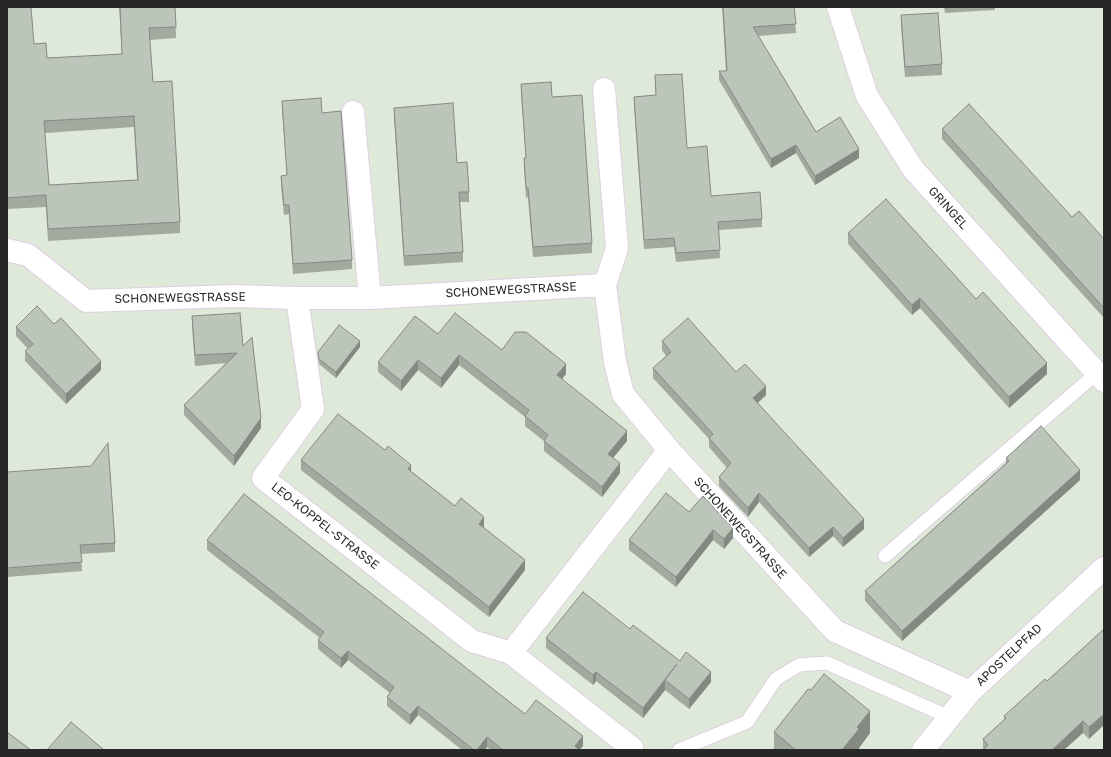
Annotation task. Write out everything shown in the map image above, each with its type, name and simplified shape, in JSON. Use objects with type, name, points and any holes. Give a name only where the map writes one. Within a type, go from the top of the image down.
[{"type":"street","name":"GRINGEL","points":[[838,7],[867,96],[913,169],[1100,377]]},
{"type":"street","name":"SCHONEWEGSTRASSE","points":[[604,89],[617,248],[605,285],[615,362],[623,394],[669,450],[835,632],[970,692]]},
{"type":"street","points":[[353,112],[370,298]]},
{"type":"street","name":"SCHONEWEGSTRASSE","points":[[7,250],[28,255],[86,300],[234,296],[370,298],[605,285]]},
{"type":"street","name":"LEO-KOPPEL-STRASSE","points":[[297,298],[313,409],[263,478],[472,641],[511,653],[632,748]]},
{"type":"street","points":[[511,653],[669,450]]},
{"type":"street","name":"APOSTELPFAD","points":[[923,750],[970,692],[1104,568]]},
{"type":"lane","points":[[885,556],[1100,377]]},
{"type":"lane","points":[[679,750],[747,722],[776,679],[799,665],[827,663],[949,717]]},
{"type":"building","points":[[7,7],[31,7],[34,44],[46,43],[47,58],[122,54],[120,7],[175,7],[176,27],[149,28],[153,82],[172,81],[180,222],[48,229],[46,195],[7,198]],"holes":[[[134,116],[138,180],[49,185],[44,121]]]},
{"type":"building","points":[[723,7],[794,7],[796,24],[753,27],[816,132],[840,117],[859,149],[815,176],[796,145],[771,159],[719,71],[727,71]]},
{"type":"building","points":[[938,13],[942,64],[905,67],[901,15]]},
{"type":"building","points":[[682,74],[687,148],[707,146],[711,196],[760,192],[762,219],[718,222],[720,250],[676,253],[674,238],[644,240],[634,97],[656,95],[655,75]]},
{"type":"building","points":[[551,82],[552,97],[582,95],[592,243],[533,247],[528,188],[526,188],[524,158],[526,158],[521,84]]},
{"type":"building","points":[[321,98],[322,113],[341,111],[352,260],[293,264],[289,205],[284,205],[281,176],[287,175],[282,101]]},
{"type":"building","points":[[453,103],[457,163],[467,162],[469,192],[459,192],[463,252],[404,256],[394,108]]},
{"type":"building","points":[[969,104],[1072,217],[1079,211],[1104,239],[1104,308],[942,129]]},
{"type":"building","points":[[886,199],[976,299],[983,292],[1047,363],[1009,397],[920,298],[912,305],[848,233]]},
{"type":"building","points":[[37,306],[54,324],[61,318],[101,361],[66,394],[25,351],[33,344],[16,327]]},
{"type":"building","points":[[240,313],[243,346],[252,337],[261,418],[234,456],[184,405],[237,353],[195,355],[192,316]]},
{"type":"building","points":[[455,313],[502,350],[515,332],[526,332],[566,364],[557,375],[627,431],[608,454],[620,463],[602,487],[544,441],[548,435],[525,416],[529,410],[459,355],[441,378],[418,360],[401,381],[378,362],[415,316],[438,334]]},
{"type":"building","points":[[688,318],[736,372],[745,364],[766,386],[753,398],[864,519],[843,538],[833,527],[809,548],[759,493],[748,508],[719,477],[731,463],[709,438],[713,434],[653,368],[671,352],[662,341]]},
{"type":"building","points":[[339,325],[360,341],[336,372],[319,359],[318,352]]},
{"type":"building","points":[[338,414],[385,450],[388,446],[411,465],[408,469],[455,506],[461,498],[484,517],[479,524],[525,560],[489,607],[301,460]]},
{"type":"building","points":[[1041,426],[1080,470],[902,631],[865,591],[1009,461],[1006,458]]},
{"type":"building","points":[[108,443],[115,543],[80,545],[82,562],[7,568],[7,472],[91,466]]},
{"type":"building","points":[[666,493],[689,512],[703,496],[733,528],[724,539],[713,530],[676,577],[629,540]]},
{"type":"building","points":[[244,494],[525,714],[536,700],[583,736],[575,746],[579,750],[503,750],[487,737],[477,750],[474,750],[418,706],[410,715],[387,697],[394,687],[348,651],[341,658],[318,640],[324,632],[207,540]]},
{"type":"building","points":[[583,592],[630,629],[633,625],[680,661],[686,652],[711,672],[689,699],[665,680],[677,664],[643,708],[596,672],[593,675],[546,638]]},
{"type":"building","points":[[1104,629],[1104,714],[1089,727],[1083,721],[1052,750],[983,750],[988,745],[983,739],[1006,718],[1004,716],[1045,679],[1047,681]]},
{"type":"building","points":[[824,674],[870,711],[857,727],[859,729],[842,750],[796,750],[774,732],[808,689],[811,690]]},
{"type":"building","points":[[71,722],[104,750],[47,750]]},
{"type":"building","points":[[7,732],[31,750],[7,750]]}]
